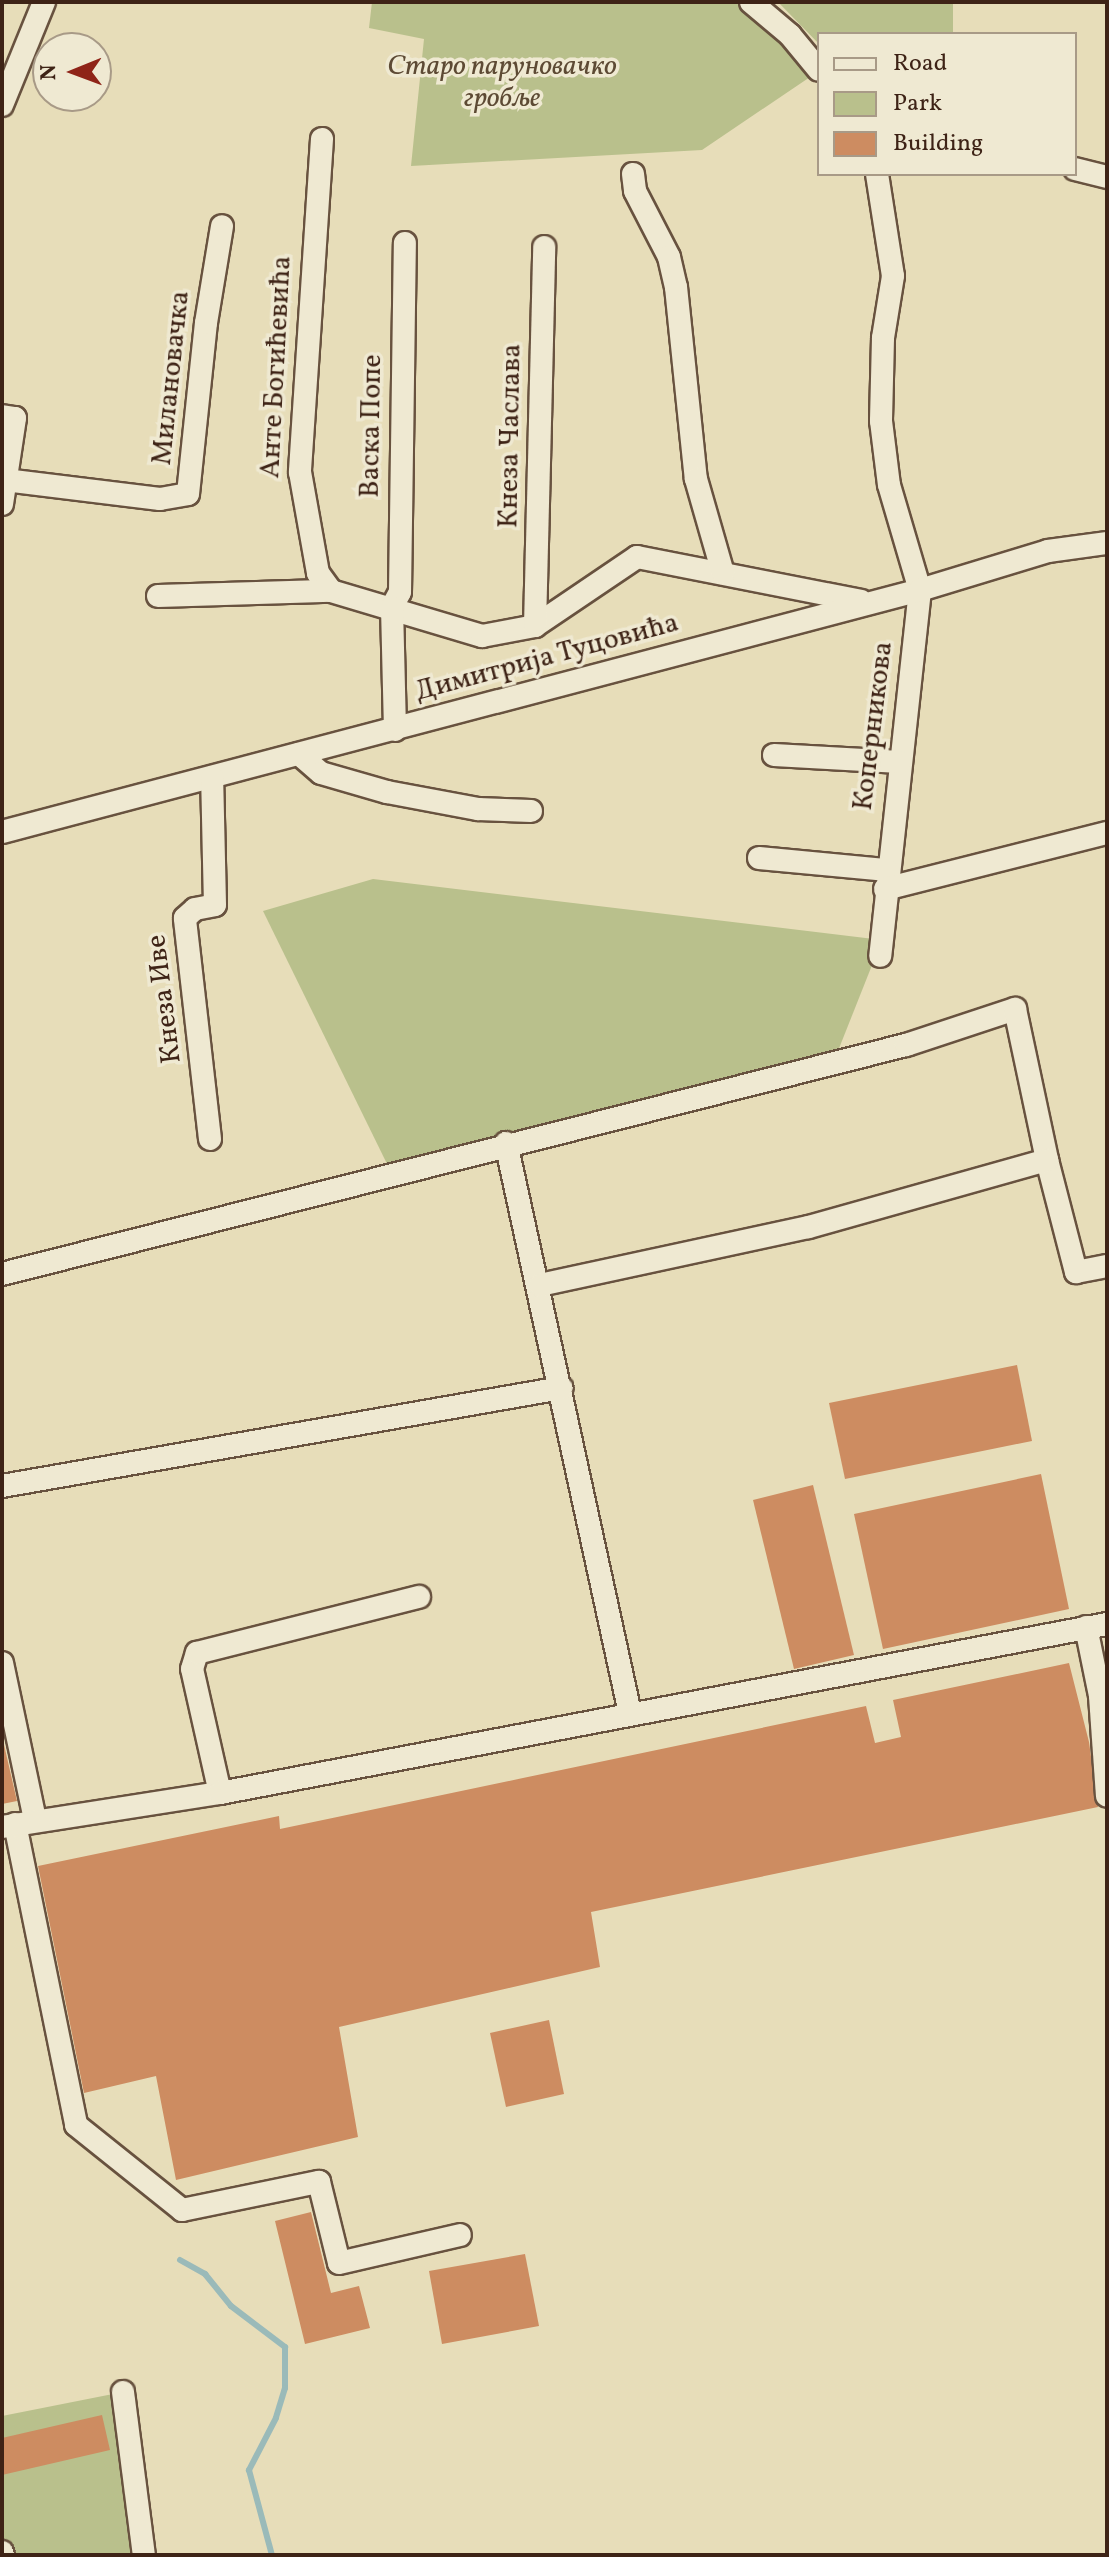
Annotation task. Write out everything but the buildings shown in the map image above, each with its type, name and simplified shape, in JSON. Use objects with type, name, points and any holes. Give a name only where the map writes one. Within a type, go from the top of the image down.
[{"type":"street","points":[[2,105],[44,2]]},
{"type":"street","points":[[751,2],[790,35],[817,68]]},
{"type":"street","name":"Анте Богићевића","points":[[322,139],[300,472],[318,573],[331,591]]},
{"type":"street","points":[[1077,170],[1107,177]]},
{"type":"street","points":[[633,174],[635,191],[669,257],[676,287],[696,479],[723,573]]},
{"type":"street","points":[[877,176],[893,276],[883,338],[881,421],[889,485],[920,590]]},
{"type":"street","name":"Милановачка","points":[[5,480],[160,499],[188,494],[206,323],[222,226]]},
{"type":"street","name":"Васка Попе","points":[[395,730],[392,607],[400,592],[405,243]]},
{"type":"street","name":"Кнеза Часлава","points":[[535,626],[544,247]]},
{"type":"street","points":[[2,416],[15,418],[2,504]]},
{"type":"street","name":"Димитрија Туцовића","points":[[2,832],[920,590],[1048,551],[1107,543]]},
{"type":"street","points":[[158,596],[331,591],[482,636],[535,626],[637,557],[867,603]]},
{"type":"street","name":"Коперникова","points":[[880,956],[920,590]]},
{"type":"street","points":[[299,754],[321,773],[387,792],[478,809],[531,811]]},
{"type":"street","points":[[774,755],[900,762]]},
{"type":"street","name":"Кнеза Иве","points":[[210,1139],[185,918],[195,909],[215,905],[212,777]]},
{"type":"street","points":[[759,858],[886,880],[1107,833]]},
{"type":"street","points":[[2,1274],[506,1143],[906,1045],[1015,1009],[1047,1160],[1076,1272],[1107,1266]]},
{"type":"street","points":[[506,1143],[540,1285],[630,1713]]},
{"type":"street","points":[[540,1285],[808,1227],[1047,1160]]},
{"type":"street","points":[[2,1486],[561,1388]]},
{"type":"street","points":[[220,1793],[192,1669],[197,1653],[419,1597]]},
{"type":"street","points":[[17,1824],[220,1793],[1097,1626],[1107,1796]]},
{"type":"street","points":[[2,1663],[17,1824],[76,2125],[182,2210],[319,2182],[339,2263],[460,2235]]},
{"type":"street","points":[[123,2392],[144,2555]]},
{"type":"green space","name":"Старо паруновачко гробље","points":[[372,2],[742,2],[779,34],[813,75],[702,150],[411,166],[424,39],[369,28]]},
{"type":"green space","points":[[778,2],[953,2],[953,32],[817,32],[817,42]]},
{"type":"green space","points":[[373,879],[882,940],[834,1061],[391,1172],[263,911]]},
{"type":"green space","points":[[123,2392],[144,2555],[2,2555],[2,2416]]},
{"type":"waterway","points":[[180,2260],[205,2274],[231,2306],[285,2347],[285,2388],[276,2418],[249,2470],[272,2555]]}]
